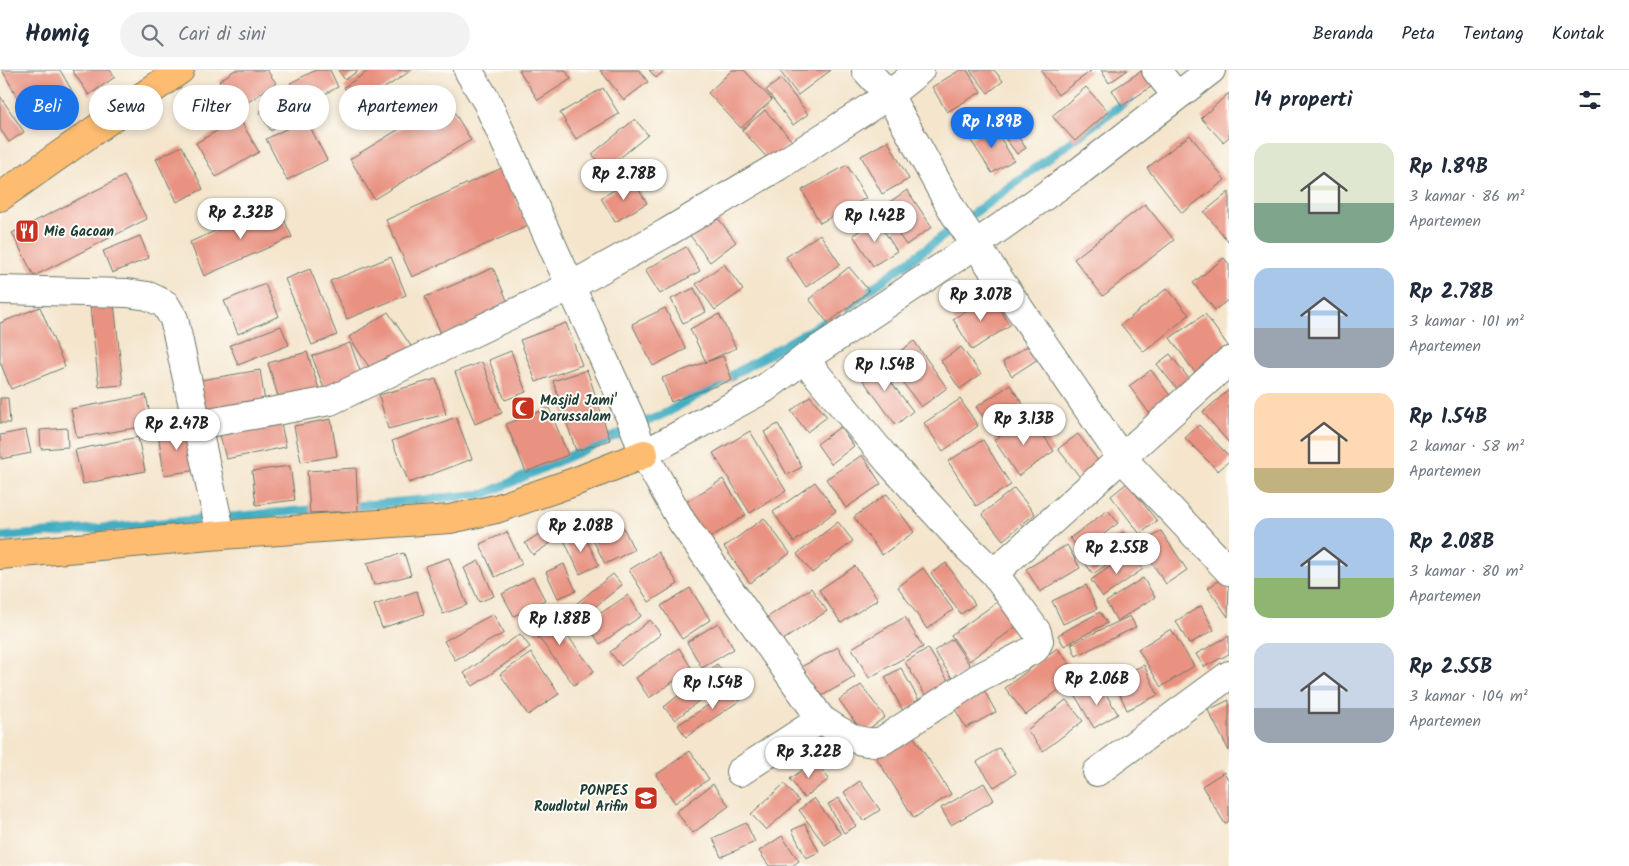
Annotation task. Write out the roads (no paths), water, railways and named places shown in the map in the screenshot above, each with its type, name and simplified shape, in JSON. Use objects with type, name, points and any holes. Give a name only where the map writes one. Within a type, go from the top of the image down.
[{"type":"main road","points":[[0,196],[180,70]]},
{"type":"main road","points":[[0,556],[221,535],[450,519],[496,509],[577,481],[638,438]]},
{"type":"street","points":[[468,70],[487,102],[638,438],[682,522],[822,719],[856,740],[872,744],[882,741],[978,678],[1035,649],[1039,642],[1037,632],[994,573],[969,549],[889,462],[804,359]]},
{"type":"street","points":[[866,70],[889,95],[966,231],[1122,457],[1229,571]]},
{"type":"street","points":[[198,426],[330,401],[571,286],[666,233],[768,172],[889,95],[920,70]]},
{"type":"street","points":[[638,438],[764,389],[966,231],[1076,174],[1166,83],[1211,70]]},
{"type":"street","points":[[0,290],[127,293],[148,296],[165,304],[174,319],[221,535]]},
{"type":"street","points":[[994,573],[1229,361]]},
{"type":"street","points":[[1097,772],[1229,675]]},
{"type":"street","points":[[740,772],[822,719]]},
{"type":"waterway","points":[[847,307],[1130,98]]},
{"type":"waterway","points":[[346,507],[485,494],[668,412],[837,315]]},
{"type":"waterway","points":[[0,537],[321,509]]},
{"type":"place","name":"Mie Gacoan","points":[[27,231]]},
{"type":"place","name":"Masjid Jami' Darussalam","points":[[523,408]]},
{"type":"place","name":"PONPES Roudlotul Arifin","points":[[646,798]]}]
